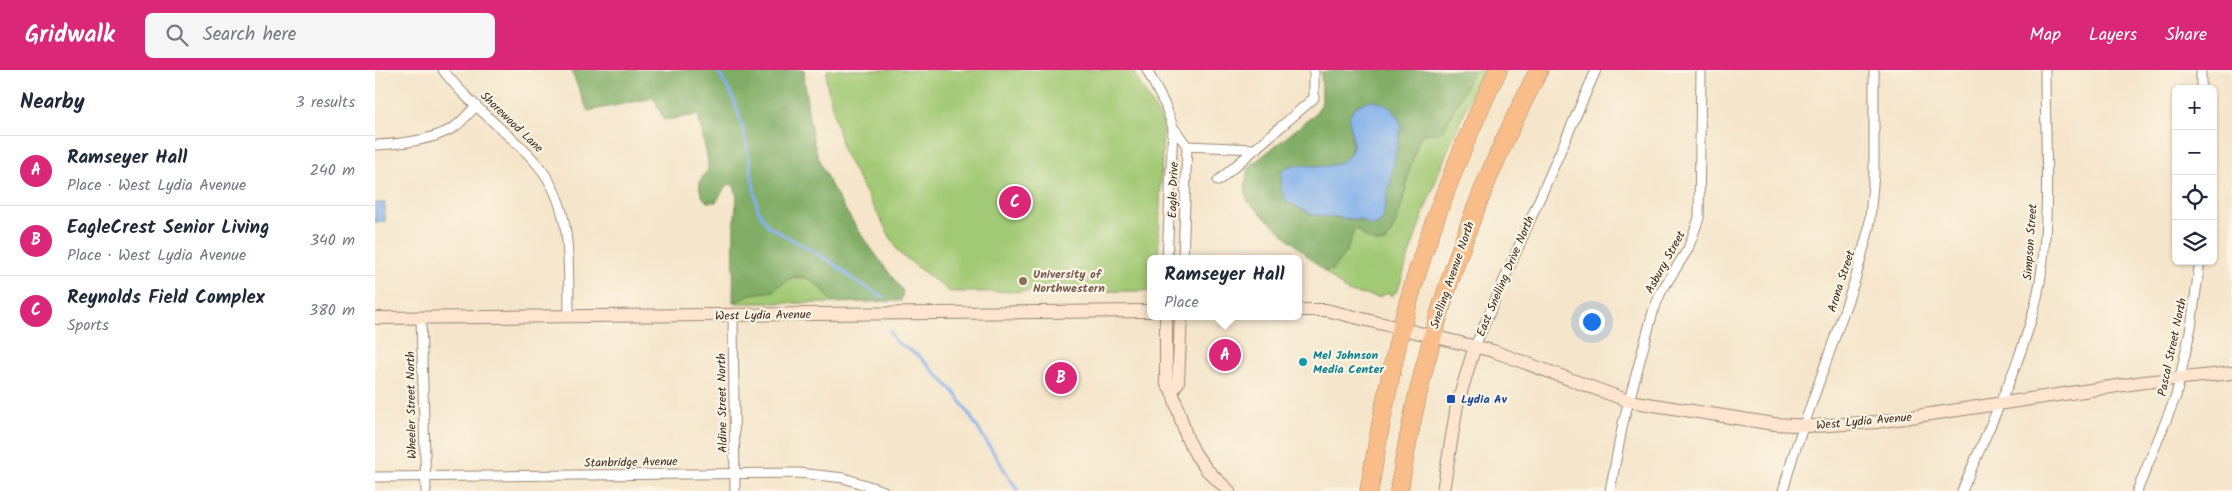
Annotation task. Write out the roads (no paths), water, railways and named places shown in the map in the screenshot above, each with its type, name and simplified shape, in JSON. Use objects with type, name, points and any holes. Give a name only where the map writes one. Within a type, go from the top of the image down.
[{"type":"highway","points":[[1369,491],[1387,389],[1401,328],[1448,188],[1498,70]]},
{"type":"highway","name":"Snelling Avenue North","points":[[1399,491],[1413,415],[1432,336],[1451,274],[1485,184],[1539,70]]},
{"type":"street","name":"Shorewood Lane","points":[[443,70],[476,106],[538,164],[558,197],[567,235],[569,316]]},
{"type":"street","name":"Eagle Drive","points":[[1147,70],[1166,108],[1173,127],[1187,146],[1183,255]]},
{"type":"street","points":[[1218,181],[1314,98],[1314,70]]},
{"type":"street","name":"East Snelling Drive North","points":[[1443,491],[1457,405],[1475,346],[1596,70]]},
{"type":"street","name":"Asbury Street","points":[[1610,491],[1629,401],[1653,312],[1661,292],[1689,249],[1699,218],[1701,70]]},
{"type":"street","name":"Arona Street","points":[[1783,491],[1855,280],[1869,228],[1874,173],[1874,70]]},
{"type":"street","name":"Simpson Street","points":[[1962,491],[2026,337],[2040,282],[2045,218],[2045,70]]},
{"type":"street","points":[[2201,70],[2201,85]]},
{"type":"street","points":[[375,144],[412,141],[435,135],[453,128],[476,106]]},
{"type":"street","name":"Eagle Drive","points":[[1167,255],[1173,127]]},
{"type":"street","points":[[1187,146],[1256,149]]},
{"type":"street","name":"Pascal Street North","points":[[2137,491],[2176,396],[2181,378],[2191,327],[2199,265]]},
{"type":"street","points":[[1302,310],[1326,310],[1401,328]]},
{"type":"street","name":"West Lydia Avenue","points":[[375,318],[1147,311]]},
{"type":"street","name":"Aldine Street North","points":[[733,315],[735,491]]},
{"type":"street","name":"Wheeler Street North","points":[[421,318],[426,491]]},
{"type":"street","points":[[1165,320],[1166,382],[1173,391],[1187,438],[1196,455],[1207,470],[1229,491]]},
{"type":"street","points":[[1173,391],[1178,382],[1181,320]]},
{"type":"street","name":"West Lydia Avenue","points":[[1401,328],[1475,346],[1629,401],[1759,422],[1804,426],[1877,422],[2181,378],[2232,373]]},
{"type":"street","name":"Stanbridge Avenue","points":[[375,477],[820,474],[858,482],[884,491]]},
{"type":"water","points":[[1371,100],[1391,109],[1400,121],[1401,127],[1383,218],[1379,224],[1370,226],[1362,220],[1313,215],[1286,201],[1281,190],[1282,171],[1295,165],[1329,166],[1345,159],[1351,152],[1353,144],[1349,120],[1351,112],[1358,106]]},
{"type":"water","points":[[375,203],[385,203],[385,222],[375,222]]},
{"type":"waterway","points":[[717,70],[731,94],[738,112],[744,132],[758,210],[768,226],[833,263],[855,281],[883,297]]},
{"type":"waterway","points":[[890,331],[895,341],[919,356],[956,394],[1018,491]]},
{"type":"place","name":"Reynolds Field Complex","points":[[1015,202]]},
{"type":"place","name":"University of Northwestern","points":[[1023,281]]},
{"type":"place","name":"Ramseyer Hall","points":[[1225,355]]},
{"type":"place","name":"Mel Johnson Media Center","points":[[1303,362]]},
{"type":"place","name":"EagleCrest Senior Living","points":[[1061,378]]},
{"type":"place","name":"Lydia Av","points":[[1451,399]]}]
